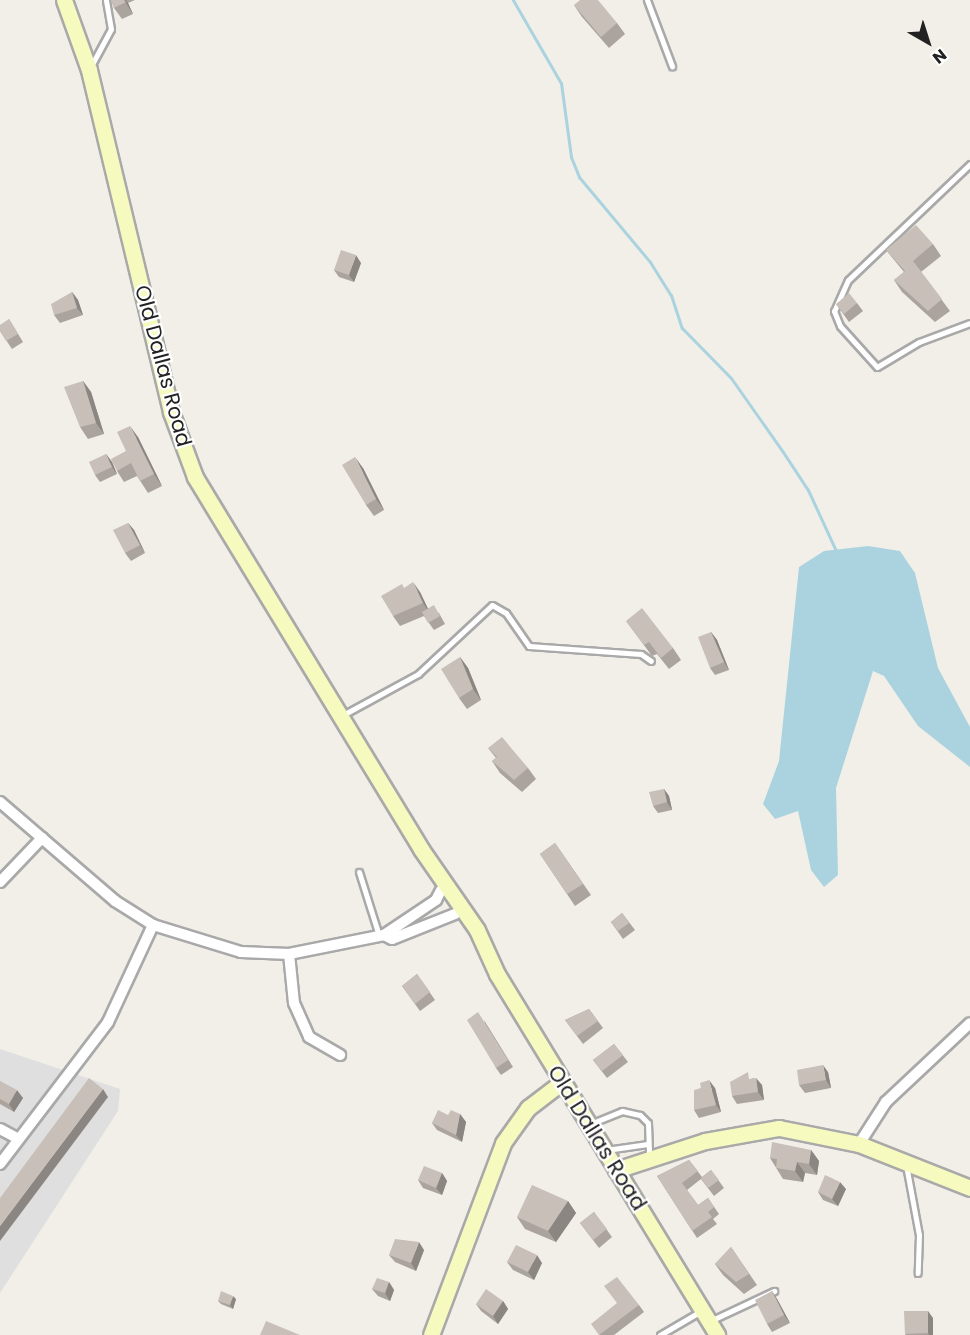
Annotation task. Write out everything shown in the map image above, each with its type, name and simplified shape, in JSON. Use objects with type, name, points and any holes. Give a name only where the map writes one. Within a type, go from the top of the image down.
[{"type":"main road","name":"Old Dallas Road","points":[[64,0],[89,70],[188,461],[426,857],[455,914],[478,940]]},
{"type":"main road","name":"Old Dallas Road","points":[[426,857],[435,862],[562,1082],[709,1322]]},
{"type":"main road","points":[[431,1335],[503,1143],[528,1108],[562,1082]]},
{"type":"main road","points":[[616,1170],[649,1150],[779,1128],[859,1144],[970,1188]]},
{"type":"street","points":[[0,802],[115,901],[153,925],[241,952],[289,954],[381,936],[436,900],[441,890]]},
{"type":"street","points":[[0,882],[42,838]]},
{"type":"street","points":[[381,936],[392,939],[455,914]]},
{"type":"street","points":[[0,1164],[108,1022],[153,925]]},
{"type":"street","points":[[289,954],[294,1003],[309,1037],[340,1055]]},
{"type":"street","points":[[859,1144],[886,1102],[970,1023]]},
{"type":"street","points":[[0,1128],[19,1139]]},
{"type":"lane","points":[[89,70],[111,29],[106,0]]},
{"type":"lane","points":[[647,0],[672,66]]},
{"type":"lane","points":[[970,164],[848,280],[834,311],[840,326],[877,367],[919,342],[970,323]]},
{"type":"lane","points":[[340,717],[418,674],[492,605],[506,613],[529,646],[641,654],[651,661]]},
{"type":"lane","points":[[358,872],[381,936]]},
{"type":"lane","points":[[589,1125],[632,1112],[648,1123],[649,1150],[605,1150]]},
{"type":"lane","points":[[905,1161],[919,1235],[918,1273]]},
{"type":"lane","points":[[660,1335],[709,1322],[774,1291]]},
{"type":"shaded area","points":[[0,1049],[120,1089],[118,1111],[0,1293]]},
{"type":"water","points":[[868,546],[900,551],[915,573],[938,668],[970,727],[970,767],[918,726],[884,676],[873,671],[836,788],[838,875],[824,887],[811,870],[798,811],[775,819],[763,804],[779,761],[799,567],[824,551]]},
{"type":"building","points":[[111,0],[124,0],[126,2],[114,8]]},
{"type":"building","points":[[580,0],[598,0],[617,23],[601,37],[574,5]]},
{"type":"building","points":[[916,225],[933,244],[913,261],[942,299],[928,311],[894,280],[905,271],[886,250]]},
{"type":"building","points":[[341,250],[356,255],[349,275],[334,270]]},
{"type":"building","points":[[72,292],[77,308],[54,315],[51,304]]},
{"type":"building","points":[[849,293],[857,303],[844,314],[836,304]]},
{"type":"building","points":[[9,319],[18,334],[6,341],[0,331],[0,325]]},
{"type":"building","points":[[83,381],[96,423],[80,427],[64,387]]},
{"type":"building","points":[[130,426],[154,474],[140,481],[131,463],[117,471],[111,459],[126,451],[117,432]]},
{"type":"building","points":[[106,454],[112,467],[95,475],[89,462]]},
{"type":"building","points":[[355,457],[376,499],[366,505],[342,465]]},
{"type":"building","points":[[128,523],[140,545],[125,553],[113,530]]},
{"type":"building","points":[[413,582],[423,603],[393,616],[381,596],[402,584],[404,588]]},
{"type":"building","points":[[434,605],[440,616],[428,623],[422,612]]},
{"type":"building","points":[[642,608],[673,648],[661,658],[649,642],[644,645],[626,621]]},
{"type":"building","points":[[711,632],[724,662],[710,668],[698,637]]},
{"type":"building","points":[[460,657],[473,689],[459,698],[441,669]]},
{"type":"building","points":[[502,737],[528,768],[514,780],[492,761],[497,757],[488,748]]},
{"type":"building","points":[[664,789],[667,802],[653,806],[649,792]]},
{"type":"building","points":[[555,843],[583,884],[567,894],[540,854]]},
{"type":"building","points":[[622,913],[629,923],[618,931],[611,922]]},
{"type":"building","points":[[417,974],[430,992],[415,1004],[402,986]]},
{"type":"building","points":[[589,1009],[598,1021],[577,1036],[565,1020]]},
{"type":"building","points":[[478,1012],[508,1060],[496,1068],[467,1020]]},
{"type":"building","points":[[614,1044],[623,1055],[602,1071],[593,1060]]},
{"type":"building","points":[[823,1065],[826,1080],[799,1085],[797,1070]]},
{"type":"building","points":[[748,1072],[749,1079],[756,1078],[758,1092],[732,1096],[730,1082]]},
{"type":"building","points":[[89,1078],[103,1089],[0,1226],[0,1198]]},
{"type":"building","points":[[709,1080],[716,1105],[694,1110],[694,1090],[701,1088],[700,1083]]},
{"type":"building","points":[[0,1081],[17,1090],[9,1104],[0,1099]]},
{"type":"building","points":[[438,1110],[448,1115],[451,1110],[460,1114],[456,1135],[432,1123]]},
{"type":"building","points":[[772,1142],[811,1150],[809,1164],[797,1162],[795,1171],[776,1168],[777,1159],[770,1158]]},
{"type":"building","points":[[689,1160],[698,1171],[682,1183],[698,1205],[708,1198],[714,1207],[708,1212],[712,1217],[692,1231],[657,1176]]},
{"type":"building","points":[[424,1166],[442,1173],[436,1188],[418,1180]]},
{"type":"building","points":[[711,1170],[719,1180],[708,1188],[701,1178]]},
{"type":"building","points":[[825,1175],[840,1182],[832,1199],[818,1192]]},
{"type":"building","points":[[532,1185],[568,1201],[548,1231],[517,1217]]},
{"type":"building","points":[[594,1212],[607,1229],[593,1240],[580,1223]]},
{"type":"building","points":[[395,1239],[419,1242],[411,1263],[389,1255]]},
{"type":"building","points":[[516,1245],[537,1255],[528,1272],[507,1262]]},
{"type":"building","points":[[731,1247],[749,1274],[736,1282],[715,1264]]},
{"type":"building","points":[[617,1277],[639,1305],[599,1335],[591,1324],[617,1303],[604,1286]]},
{"type":"building","points":[[377,1278],[389,1282],[385,1293],[372,1289]]},
{"type":"building","points":[[486,1289],[503,1301],[493,1316],[476,1304]]},
{"type":"building","points":[[221,1291],[233,1296],[230,1305],[218,1301]]},
{"type":"building","points":[[772,1291],[784,1315],[767,1324],[755,1300]]},
{"type":"building","points":[[904,1311],[928,1311],[928,1333],[905,1334]]},
{"type":"building","points":[[266,1321],[300,1335],[260,1335]]},
{"type":"waterway","points":[[513,0],[561,83],[571,157],[579,177],[650,262],[671,295],[682,328],[731,378],[783,452],[808,490],[837,553]]}]
